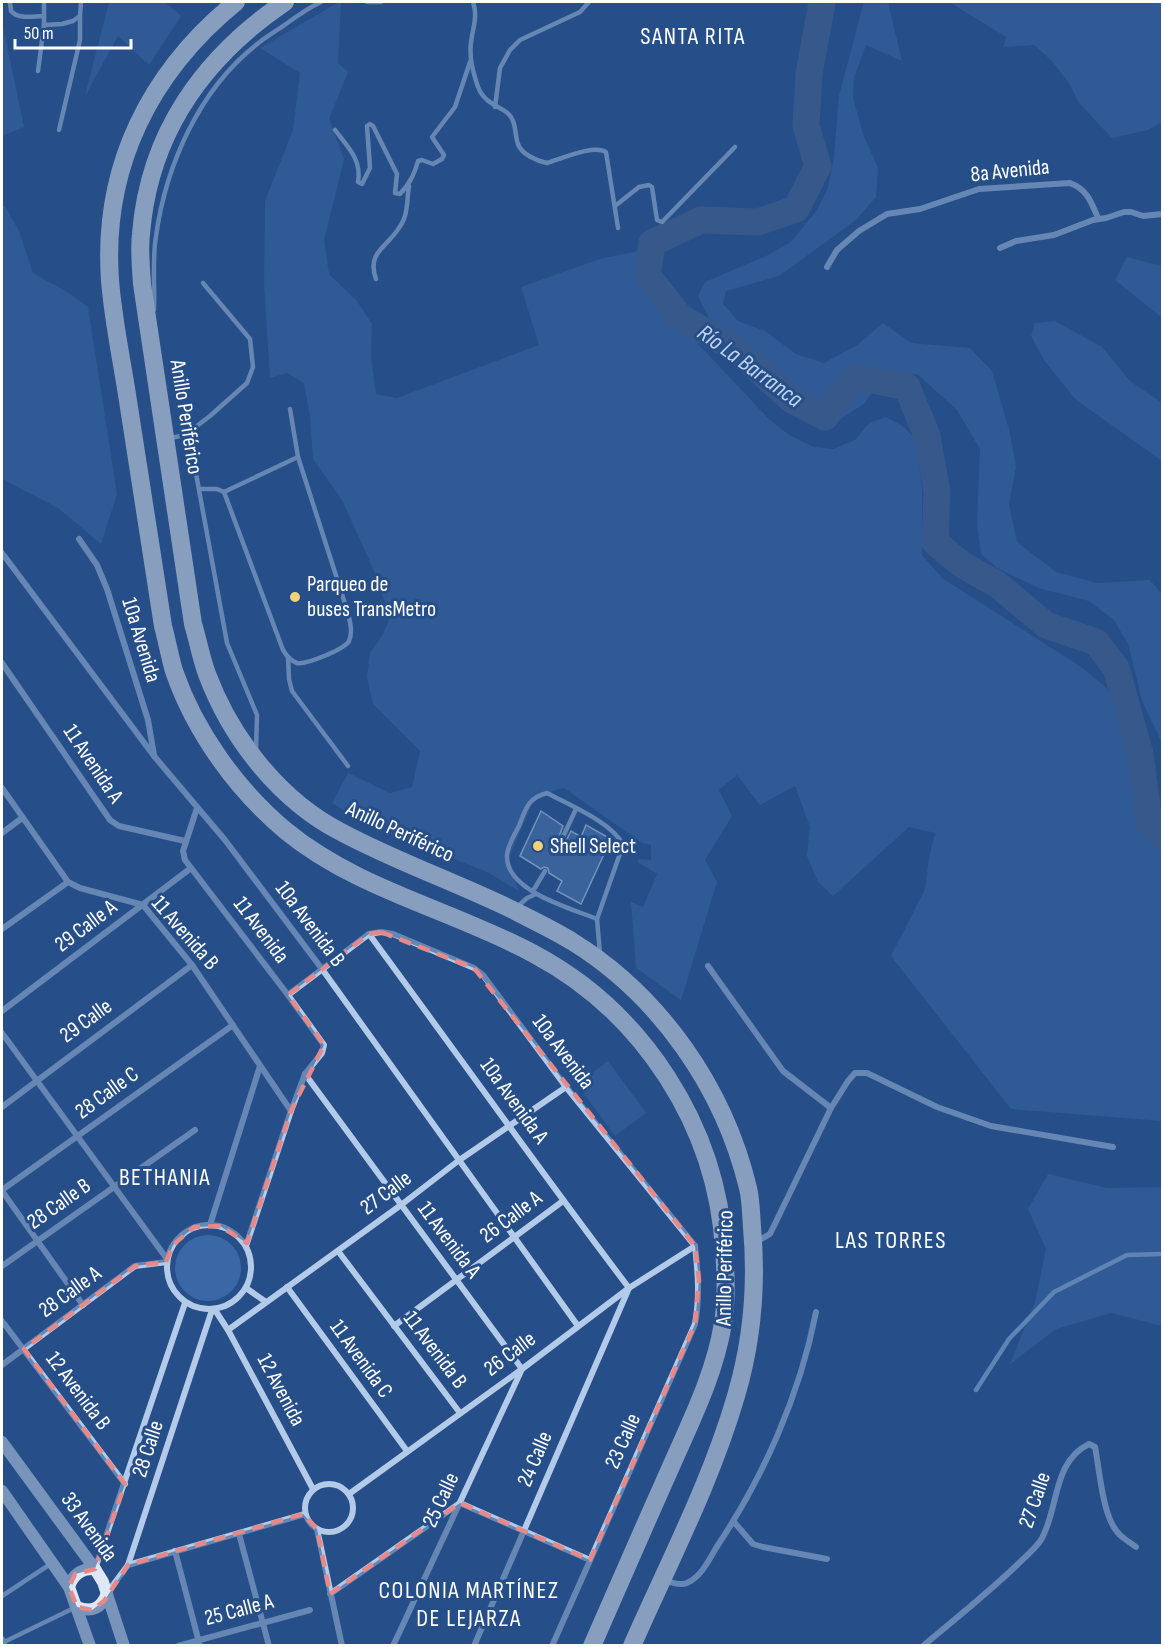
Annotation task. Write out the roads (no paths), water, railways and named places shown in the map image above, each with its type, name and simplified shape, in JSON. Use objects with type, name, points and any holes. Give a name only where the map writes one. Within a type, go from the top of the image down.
[{"type":"highway","name":"Anillo Periférico","points":[[236,2],[194,39],[173,65],[149,102],[129,144],[112,212],[110,280],[163,626],[174,671],[189,707],[218,756],[248,794],[287,832],[355,874],[534,954],[588,989],[624,1021],[654,1056],[677,1093],[703,1149],[715,1185],[723,1231],[726,1272],[723,1321],[719,1341],[703,1393],[592,1646]]},
{"type":"highway","name":"Anillo Periférico","points":[[285,2],[243,34],[211,64],[185,99],[165,138],[152,173],[144,205],[140,236],[142,284],[193,624],[208,675],[228,717],[255,758],[298,802],[339,831],[513,910],[572,941],[601,962],[629,986],[674,1032],[706,1081],[735,1141],[749,1191],[753,1243],[750,1327],[736,1394],[714,1461],[632,1646]]},
{"type":"street","name":"8a Avenida","points":[[827,267],[837,250],[859,231],[887,214],[920,209],[979,189],[1070,183],[1080,187],[1088,194],[1098,218]]},
{"type":"street","points":[[1000,248],[1016,241],[1054,235],[1098,218],[1127,212],[1143,216],[1162,214]]},
{"type":"street","name":"10a Avenida","points":[[79,540],[97,565],[107,589],[148,720],[154,756]]},
{"type":"street","name":"10a Avenida B","points":[[2,553],[154,756],[225,840],[322,969],[578,1326]]},
{"type":"street","name":"11 Avenida A","points":[[2,663],[110,820],[119,826],[186,841]]},
{"type":"street","points":[[2,788],[68,882],[2,929]]},
{"type":"street","points":[[186,841],[197,808]]},
{"type":"street","points":[[2,833],[22,818]]},
{"type":"street","name":"11 Avenida","points":[[186,841],[183,850],[185,860],[320,1037],[324,1045],[322,1053],[305,1074]]},
{"type":"street","name":"29 Calle A","points":[[2,1011],[191,868]]},
{"type":"street","name":"11 Avenida B","points":[[68,882],[80,888],[143,905],[192,965],[291,1111]]},
{"type":"street","name":"10a Avenida","points":[[369,934],[381,932],[393,934],[474,968],[483,975],[566,1087],[695,1246]]},
{"type":"street","points":[[288,994],[369,934]]},
{"type":"street","name":"10a Avenida A","points":[[369,934],[509,1124],[562,1201],[629,1288]]},
{"type":"street","name":"29 Calle","points":[[2,1107],[192,965]]},
{"type":"street","points":[[708,966],[783,1071],[831,1108]]},
{"type":"street","name":"28 Calle C","points":[[2,1191],[233,1025]]},
{"type":"street","points":[[2,1034],[167,1261]]},
{"type":"street","points":[[210,1225],[260,1066]]},
{"type":"street","points":[[753,1243],[770,1234],[831,1108],[855,1072],[867,1073],[937,1107],[991,1126],[1113,1147]]},
{"type":"street","points":[[246,1246],[305,1074]]},
{"type":"street","name":"11 Avenida A","points":[[305,1074],[522,1369]]},
{"type":"street","name":"27 Calle","points":[[228,1330],[402,1205],[509,1124],[566,1087]]},
{"type":"street","name":"28 Calle B","points":[[2,1266],[195,1130]]},
{"type":"street","points":[[2,1191],[83,1305]]},
{"type":"street","name":"26 Calle A","points":[[394,1326],[562,1201]]},
{"type":"street","points":[[210,1225],[229,1230],[246,1246],[251,1267],[246,1288],[234,1302],[213,1310],[200,1309],[185,1303],[170,1286],[167,1261],[173,1245],[183,1234],[194,1227],[210,1225]]},
{"type":"street","name":"26 Calle","points":[[349,1494],[522,1369],[629,1288],[695,1246]]},
{"type":"street","name":"23 Calle","points":[[552,1646],[695,1324],[699,1302],[695,1246]]},
{"type":"street","name":"11 Avenida B","points":[[338,1251],[460,1413]]},
{"type":"street","name":"28 Calle A","points":[[2,1365],[135,1266],[167,1261]]},
{"type":"street","name":"11 Avenida C","points":[[287,1287],[406,1451]]},
{"type":"street","points":[[246,1288],[266,1302]]},
{"type":"street","name":"24 Calle","points":[[474,1646],[629,1288]]},
{"type":"street","name":"28 Calle","points":[[95,1569],[185,1303]]},
{"type":"street","name":"28 Calle","points":[[107,1593],[129,1565],[213,1310]]},
{"type":"street","name":"12 Avenida","points":[[213,1310],[228,1330],[313,1489]]},
{"type":"street","points":[[662,1579],[676,1584],[687,1583],[699,1575],[734,1522],[782,1425],[811,1337],[816,1312]]},
{"type":"street","name":"12 Avenida B","points":[[2,1321],[125,1484]]},
{"type":"street","name":"25 Calle","points":[[393,1646],[522,1369]]},
{"type":"street","name":"33 Avenida","points":[[2,1442],[95,1569],[107,1593],[124,1646]]},
{"type":"street","name":"27 Calle","points":[[923,1646],[999,1582],[1040,1543],[1063,1470],[1072,1455],[1089,1444],[1095,1447],[1111,1522],[1119,1534],[1136,1547]]},
{"type":"street","points":[[317,1529],[333,1532],[347,1524],[353,1509],[349,1494],[337,1485],[321,1485],[313,1489],[305,1505],[305,1514],[317,1529],[342,1646]]},
{"type":"street","points":[[2,1491],[69,1587],[90,1646]]},
{"type":"street","points":[[330,1594],[460,1503],[590,1560]]},
{"type":"street","points":[[129,1565],[305,1514]]},
{"type":"street","points":[[734,1522],[753,1544],[826,1559]]},
{"type":"street","points":[[239,1534],[269,1646]]},
{"type":"street","points":[[175,1551],[199,1643]]},
{"type":"street","points":[[69,1587],[75,1574],[95,1569]]},
{"type":"street","points":[[77,1606],[84,1610],[99,1607],[107,1593]]},
{"type":"street","name":"25 Calle A","points":[[178,1646],[199,1643],[262,1622],[310,1610]]},
{"type":"lane","points":[[10,2],[14,15],[44,16]]},
{"type":"lane","points":[[38,70],[44,25],[44,2]]},
{"type":"lane","points":[[59,130],[80,40],[81,2]]},
{"type":"lane","points":[[148,325],[154,317],[156,237],[177,156],[192,124],[213,91],[242,58],[256,45],[321,2]]},
{"type":"lane","points":[[367,2],[381,2]]},
{"type":"lane","points":[[473,2],[477,12],[471,42],[471,62],[479,90],[495,107],[505,111],[513,120],[518,147],[540,162],[547,163],[592,149],[603,150],[608,155],[618,228]]},
{"type":"lane","points":[[495,107],[500,68],[510,50],[520,40],[580,12],[589,2]]},
{"type":"lane","points":[[44,25],[62,24],[80,16]]},
{"type":"lane","points":[[335,130],[355,156],[359,184],[362,184],[370,168],[367,128],[370,124],[397,174],[395,193],[400,194],[415,174],[418,161],[433,164],[444,156],[432,137],[454,107],[471,62]]},
{"type":"lane","points":[[615,206],[639,187],[649,185],[652,187],[657,220],[662,222],[735,147]]},
{"type":"lane","points":[[376,279],[372,267],[373,259],[392,240],[404,221],[409,185]]},
{"type":"lane","points":[[165,439],[185,435],[247,383],[253,367],[250,339],[202,283]]},
{"type":"lane","points":[[199,489],[217,489],[224,492],[283,650],[288,657],[297,663],[306,662],[344,648],[351,630],[348,613],[298,457],[290,409]]},
{"type":"lane","points":[[185,435],[191,446],[227,643],[257,715],[255,758]]},
{"type":"lane","points":[[224,492],[298,457]]},
{"type":"lane","points":[[288,657],[292,691],[348,766]]},
{"type":"lane","points":[[597,919],[534,893],[515,879],[509,868],[507,854],[527,806],[535,796],[547,793],[576,809],[613,831],[623,845],[597,919],[601,962]]},
{"type":"lane","points":[[562,839],[576,809]]},
{"type":"lane","points":[[513,910],[534,893],[545,871]]},
{"type":"lane","points":[[2,1596],[52,1562]]},
{"type":"lane","points":[[3,1642],[77,1606]]},
{"type":"waterway","name":"Río La Barranca","points":[[822,2],[809,74],[806,126],[818,166],[796,209],[758,222],[701,220],[652,243],[647,275],[680,317],[734,348],[792,400],[825,417],[846,387],[858,377],[907,387],[927,436],[937,492],[935,542],[961,564],[998,585],[1046,625],[1096,642],[1116,668],[1140,754],[1149,821],[1162,836]]},
{"type":"waterway","points":[[976,1390],[1009,1339],[1054,1292],[1127,1255],[1162,1254]]},
{"type":"place","name":"Parqueo de buses TransMetro","points":[[295,597]]},
{"type":"place","name":"Shell Select","points":[[538,846]]},
{"type":"district","name":"SANTA RITA","points":[[693,36]]},
{"type":"district","name":"BETHANIA","points":[[165,1177]]},
{"type":"district","name":"LAS TORRES","points":[[891,1240]]},
{"type":"district","name":"COLONIA MARTÍNEZ DE LEJARZA","points":[[469,1604]]}]
